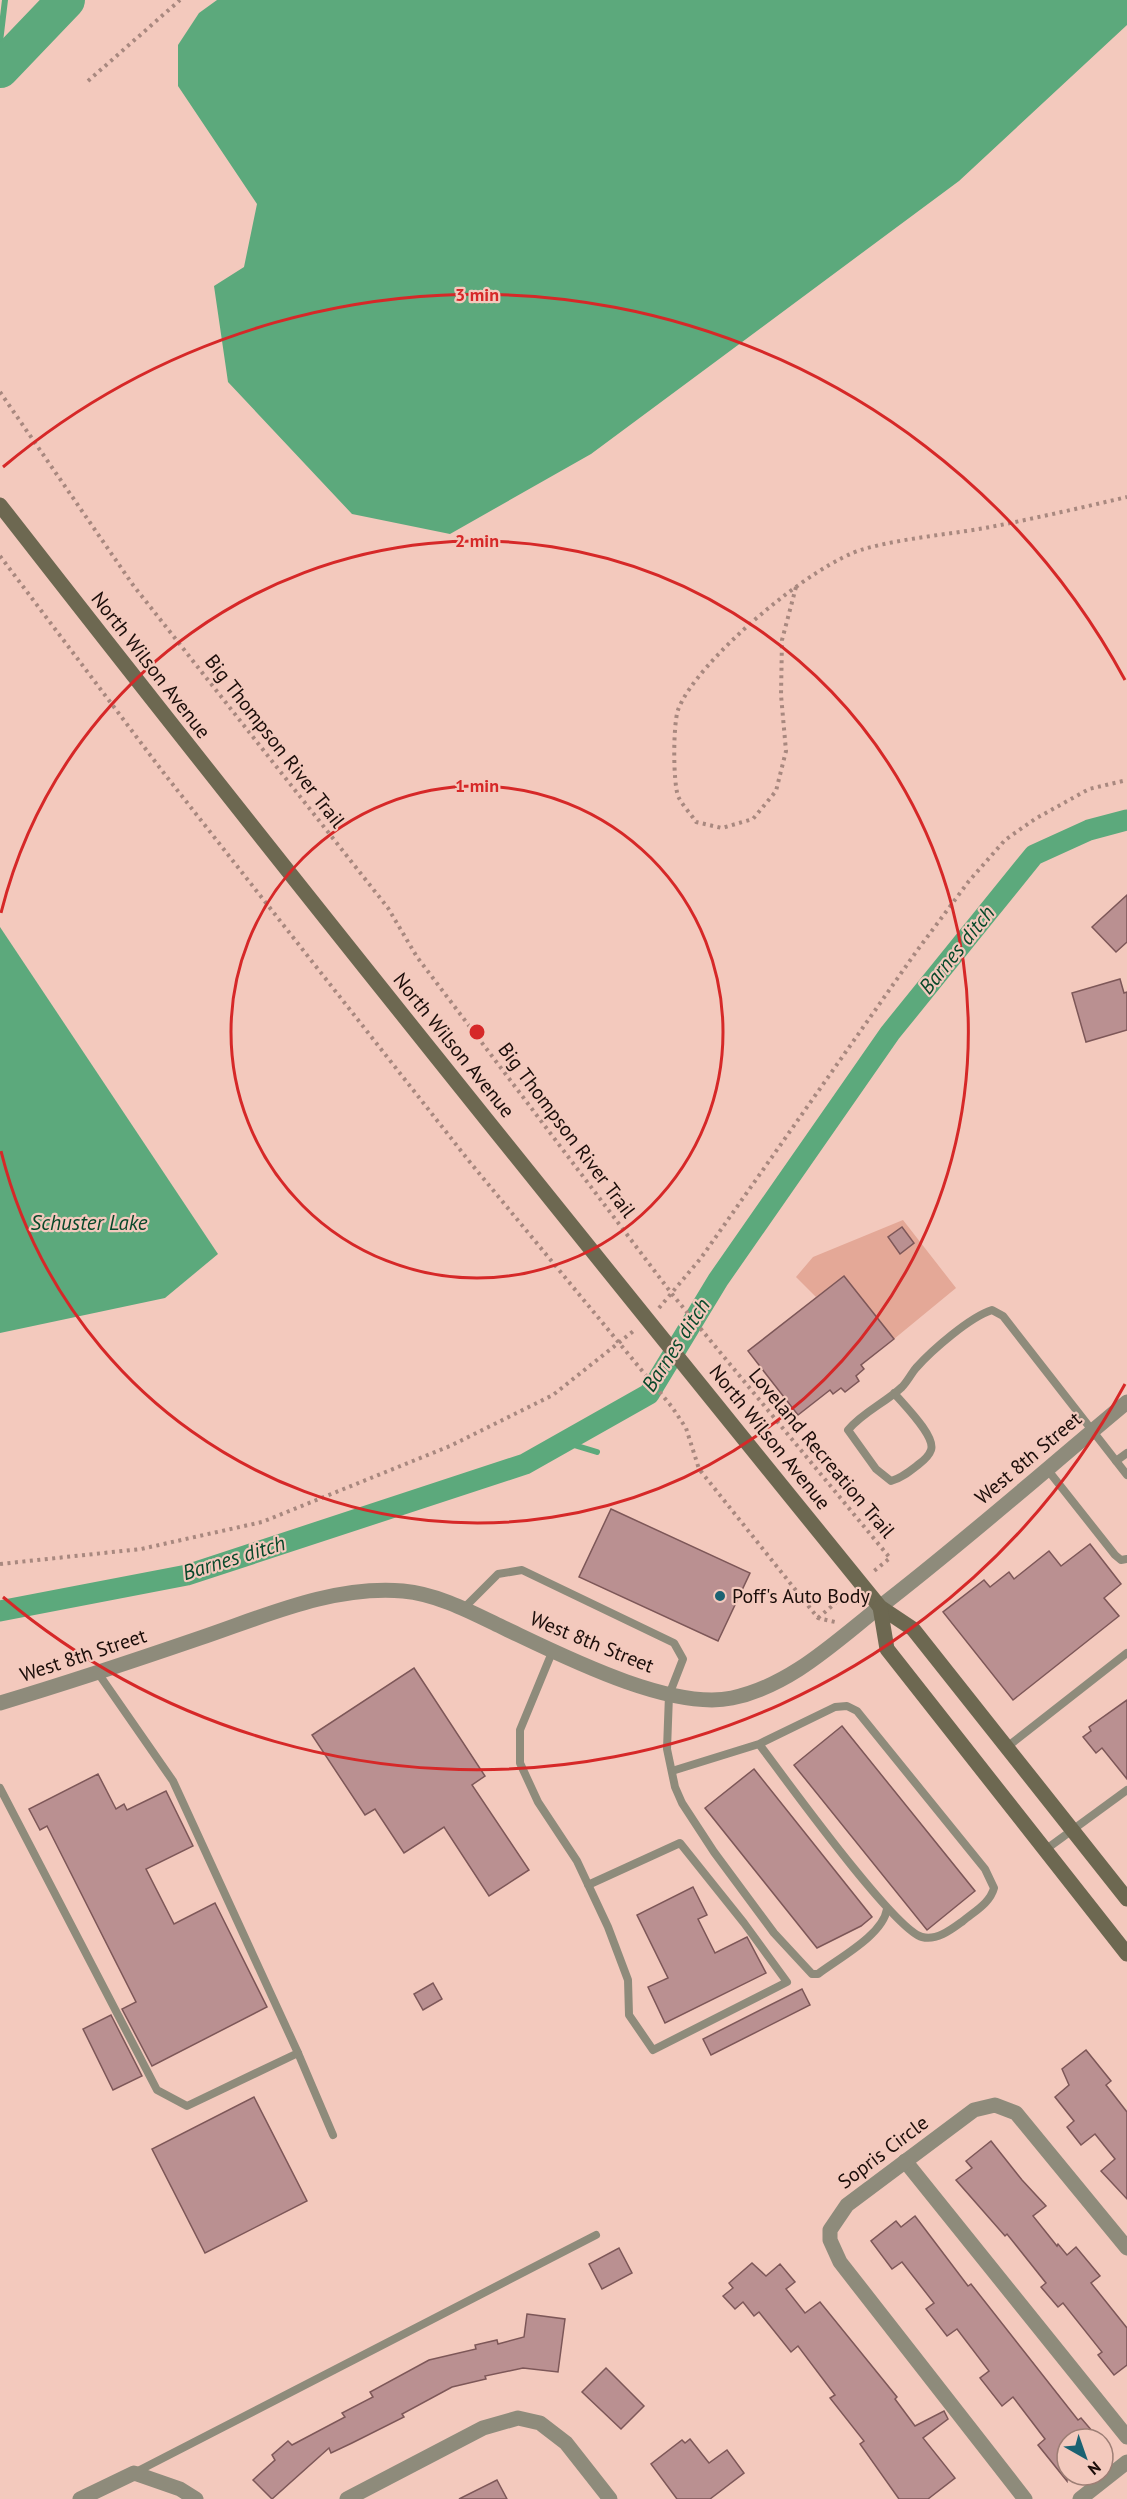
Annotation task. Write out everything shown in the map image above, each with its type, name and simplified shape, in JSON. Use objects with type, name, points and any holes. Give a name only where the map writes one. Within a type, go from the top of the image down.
[{"type":"main road","name":"North Wilson Avenue","points":[[0,504],[210,775],[648,1321],[880,1607],[913,1629],[1127,1899]]},
{"type":"main road","name":"North Wilson Avenue","points":[[880,1607],[887,1649],[1127,1954]]},
{"type":"street","name":"West 8th Street","points":[[0,1703],[98,1673],[303,1604],[352,1592],[409,1592],[464,1608],[628,1683],[669,1695],[710,1701],[732,1698],[787,1678],[908,1586],[1127,1402]]},
{"type":"street","name":"Sopris Circle","points":[[1025,2499],[840,2262],[830,2240],[831,2230],[847,2205],[974,2110],[995,2105],[1016,2113],[1127,2248]]},
{"type":"street","points":[[905,2161],[1127,2437]]},
{"type":"street","points":[[347,2499],[483,2428],[518,2418],[540,2423],[566,2443],[610,2499]]},
{"type":"street","points":[[1080,2499],[1127,2462]]},
{"type":"street","points":[[80,2499],[134,2473],[180,2490],[196,2499]]},
{"type":"lane","points":[[894,1393],[929,1436],[932,1445],[931,1452],[923,1461],[905,1475],[891,1481],[876,1469],[848,1430],[859,1417],[902,1387],[916,1368],[967,1323],[980,1314],[993,1310],[1003,1316],[1127,1475]]},
{"type":"lane","points":[[1116,1461],[1127,1453]]},
{"type":"lane","points":[[1047,1469],[1115,1555],[1121,1560],[1127,1559]]},
{"type":"lane","points":[[464,1608],[498,1574],[522,1570],[674,1643],[683,1659],[669,1695],[667,1749],[682,1803],[714,1852],[774,1933],[812,1974],[818,1974],[875,1932],[886,1917],[887,1909]]},
{"type":"lane","points":[[553,1650],[520,1730],[520,1763],[538,1802],[576,1861],[608,1927],[628,1980],[629,2015],[653,2050],[787,1982],[744,1923],[680,1843],[588,1885]]},
{"type":"lane","points":[[1006,1747],[1127,1653]]},
{"type":"lane","points":[[98,1673],[173,1781],[333,2135]]},
{"type":"lane","points":[[672,1771],[759,1744],[835,1707],[847,1706],[857,1711],[985,1869],[994,1888],[987,1902],[954,1928],[933,1939],[919,1936],[887,1909],[759,1744]]},
{"type":"lane","points":[[0,1788],[157,2090],[187,2106],[298,2054]]},
{"type":"lane","points":[[1046,1851],[1127,1790]]},
{"type":"lane","points":[[134,2473],[596,2235]]},
{"type":"path","points":[[88,81],[180,0]]},
{"type":"path","name":"Big Thompson River Trail","points":[[0,392],[133,585],[388,908],[417,957],[672,1294]]},
{"type":"path","points":[[796,587],[782,640],[781,695],[786,751],[776,791],[753,819],[722,828],[696,822],[678,795],[674,756],[678,711],[698,675],[762,614],[796,587],[828,564],[863,549],[984,528],[1127,497]]},
{"type":"path","points":[[0,556],[229,856],[462,1152],[672,1407],[686,1428],[699,1469],[818,1618],[836,1622],[847,1633]]},
{"type":"path","points":[[672,1294],[701,1258],[916,952],[969,881],[1005,840],[1035,819],[1089,789],[1127,780]]},
{"type":"path","name":"Loveland Recreation Trail","points":[[672,1294],[890,1558],[818,1618]]},
{"type":"path","points":[[0,1564],[141,1549],[262,1522],[450,1446],[553,1395],[618,1341],[648,1321]]},
{"type":"shaded area","points":[[903,1220],[956,1288],[894,1339],[844,1276],[816,1297],[796,1277],[813,1257]]},
{"type":"water","points":[[217,0],[1127,0],[1127,25],[959,181],[591,454],[450,534],[352,514],[228,382],[214,286],[244,267],[257,204],[178,86],[178,45],[199,13]]},
{"type":"water","name":"Schuster Lake","points":[[0,927],[218,1254],[165,1298],[0,1333]]},
{"type":"building","points":[[1127,895],[1127,942],[1116,952],[1092,927]]},
{"type":"building","points":[[1120,979],[1124,993],[1127,992],[1127,1030],[1086,1042],[1072,993]]},
{"type":"building","points":[[902,1227],[914,1243],[900,1254],[888,1237]]},
{"type":"building","points":[[844,1276],[894,1339],[861,1365],[864,1369],[856,1376],[859,1381],[845,1392],[841,1388],[833,1394],[830,1390],[798,1415],[748,1351]]},
{"type":"building","points":[[611,1509],[750,1573],[718,1641],[579,1577]]},
{"type":"building","points":[[1090,1544],[1121,1584],[1104,1598],[1119,1616],[1013,1700],[943,1612],[984,1580],[990,1587],[1009,1572],[1014,1579],[1049,1551],[1061,1566]]},
{"type":"building","points":[[414,1668],[485,1776],[472,1785],[529,1870],[489,1896],[444,1827],[404,1853],[375,1809],[365,1815],[312,1735]]},
{"type":"building","points":[[1127,1700],[1127,1779],[1102,1748],[1096,1753],[1083,1737],[1091,1731],[1089,1727]]},
{"type":"building","points":[[842,1726],[975,1891],[927,1930],[794,1765]]},
{"type":"building","points":[[754,1769],[872,1917],[861,1926],[817,1948],[705,1808]]},
{"type":"building","points":[[98,1774],[116,1809],[124,1804],[127,1810],[166,1791],[193,1846],[146,1869],[174,1924],[215,1903],[267,2007],[152,2066],[122,2009],[136,2002],[47,1826],[40,1830],[29,1809]]},
{"type":"building","points":[[693,1887],[707,1915],[698,1919],[715,1953],[747,1937],[766,1973],[665,2023],[648,1987],[668,1978],[637,1915]]},
{"type":"building","points":[[433,1983],[442,1999],[423,2010],[414,1994]]},
{"type":"building","points":[[802,1989],[810,2005],[711,2055],[703,2039]]},
{"type":"building","points":[[111,2015],[142,2076],[113,2090],[83,2029]]},
{"type":"building","points":[[1086,2050],[1111,2081],[1106,2085],[1127,2112],[1127,2199],[1101,2171],[1115,2159],[1095,2134],[1081,2145],[1067,2127],[1074,2121],[1055,2097],[1069,2085],[1062,2069]]},
{"type":"building","points":[[254,2097],[307,2201],[205,2253],[152,2149]]},
{"type":"building","points":[[991,2141],[1046,2206],[1033,2216],[1057,2246],[1058,2244],[1067,2255],[1076,2247],[1100,2276],[1091,2283],[1127,2328],[1127,2365],[1114,2375],[1098,2355],[1102,2352],[1063,2303],[1058,2307],[1041,2287],[1046,2283],[1007,2234],[1005,2236],[956,2180],[972,2168],[966,2161]]},
{"type":"building","points":[[915,2216],[968,2286],[971,2284],[1078,2420],[1081,2418],[1089,2427],[1055,2427],[1055,2466],[1038,2445],[1045,2439],[1013,2397],[1002,2406],[980,2378],[989,2371],[957,2329],[947,2336],[926,2309],[934,2303],[902,2262],[892,2269],[871,2241],[896,2221],[901,2227]]},
{"type":"building","points":[[619,2248],[632,2273],[602,2289],[589,2264]]},
{"type":"building","points":[[752,2263],[766,2276],[780,2264],[795,2282],[786,2289],[805,2313],[820,2302],[897,2397],[895,2399],[915,2426],[944,2411],[948,2419],[923,2438],[955,2478],[928,2499],[899,2499],[860,2444],[864,2441],[830,2398],[835,2395],[798,2346],[791,2352],[759,2312],[754,2316],[743,2302],[735,2309],[723,2296],[733,2288],[729,2283]]},
{"type":"building","points":[[527,2314],[565,2319],[558,2372],[523,2368],[485,2376],[486,2379],[452,2387],[402,2414],[404,2417],[352,2443],[331,2453],[329,2448],[272,2499],[253,2480],[275,2460],[272,2455],[288,2441],[292,2445],[345,2417],[342,2413],[373,2397],[370,2392],[429,2360],[476,2349],[475,2345],[497,2340],[498,2344],[524,2337]]},
{"type":"building","points":[[606,2368],[644,2406],[621,2429],[582,2392]]},
{"type":"building","points":[[690,2439],[709,2463],[727,2450],[744,2473],[710,2499],[677,2499],[651,2464],[682,2440],[685,2443]]},
{"type":"building","points":[[497,2480],[507,2499],[459,2499]]},
{"type":"waterway","points":[[0,42],[5,0]]},
{"type":"waterway","points":[[0,69],[66,0]]},
{"type":"waterway","name":"Barnes ditch","points":[[0,1611],[187,1575],[525,1464],[649,1394],[718,1280],[890,1033],[1034,855],[1089,830],[1127,820]]},
{"type":"waterway","points":[[564,1442],[597,1452]]},
{"type":"place","name":"Poff's Auto Body","points":[[720,1596]]}]
